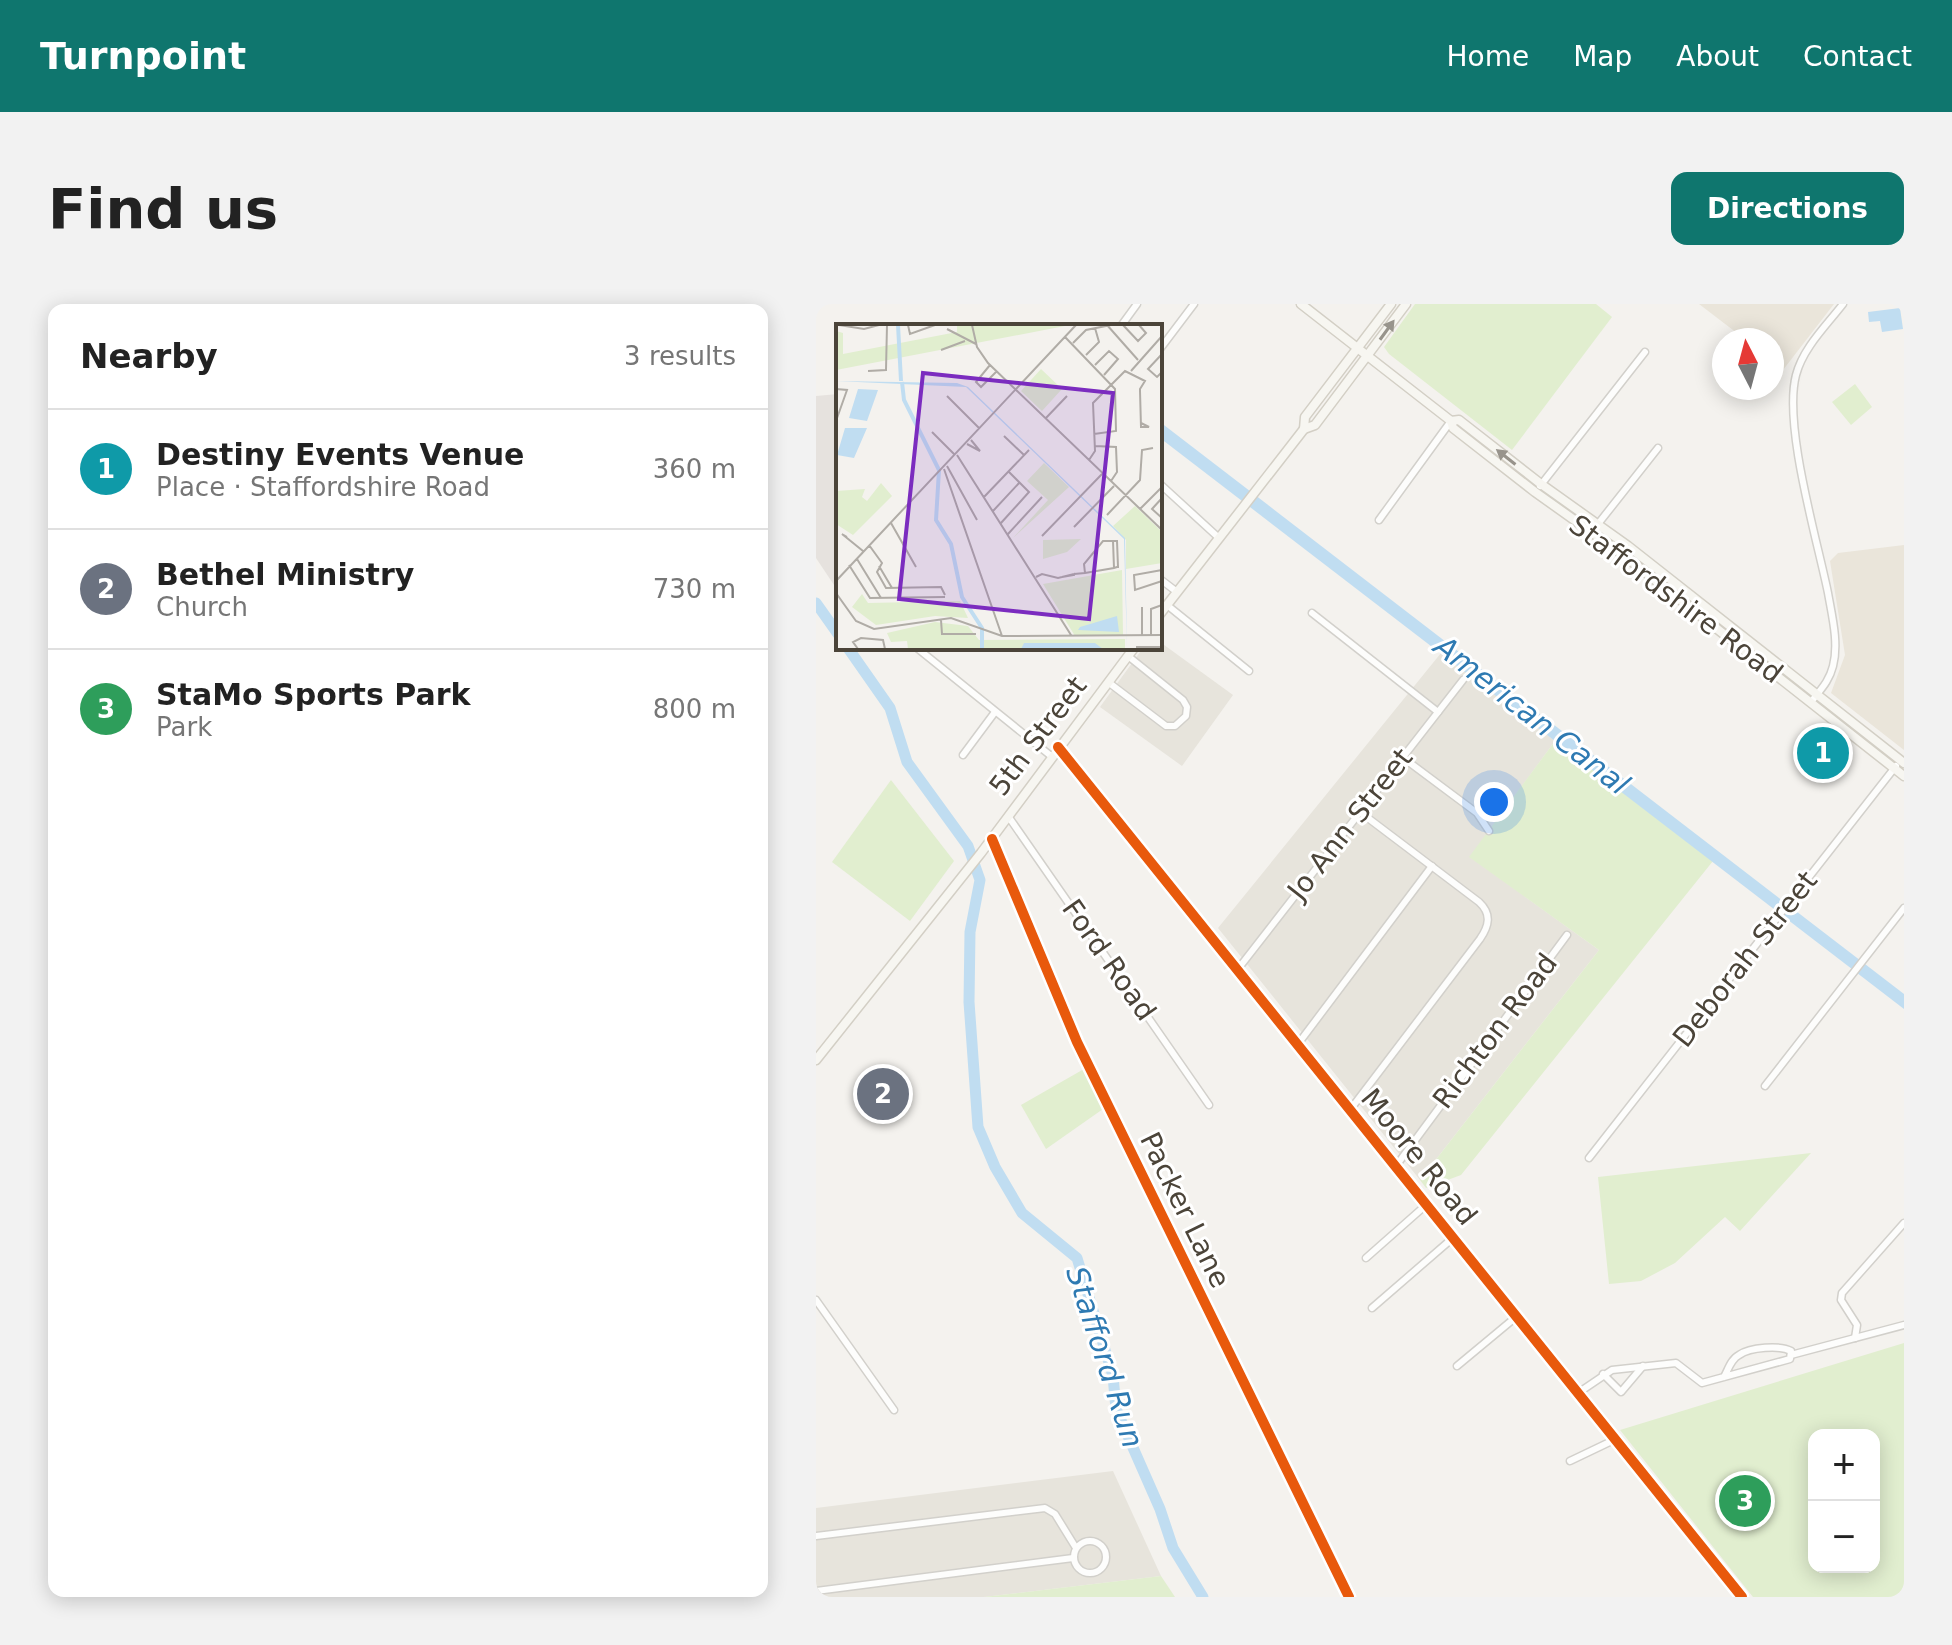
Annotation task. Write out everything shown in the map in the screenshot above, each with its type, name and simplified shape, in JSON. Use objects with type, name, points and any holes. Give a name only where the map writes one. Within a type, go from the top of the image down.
[{"type":"main road","name":"Staffordshire Road","points":[[1301,304],[1451,421],[1453,428],[1538,488],[1811,702],[1900,764]]},
{"type":"main road","points":[[1304,429],[1305,417],[1391,304]]},
{"type":"main road","points":[[1162,611],[1304,429],[1315,425],[1406,304]]},
{"type":"main road","points":[[1325,392],[1337,396]]},
{"type":"main road","name":"Staffordshire Road","points":[[1538,488],[1598,524],[1817,694],[1900,764],[1904,776]]},
{"type":"main road","name":"5th Street","points":[[816,1060],[992,839],[1132,650]]},
{"type":"street","points":[[1122,324],[1137,304]]},
{"type":"street","points":[[1162,346],[1194,304]]},
{"type":"street","points":[[1811,702],[1827,684],[1835,645],[1801,462],[1792,393],[1802,358],[1843,304]]},
{"type":"street","points":[[1538,488],[1645,352]]},
{"type":"street","points":[[1379,520],[1451,421]]},
{"type":"street","points":[[1598,524],[1658,448]]},
{"type":"street","points":[[1162,486],[1219,538]]},
{"type":"street","points":[[1162,581],[1177,592]]},
{"type":"street","points":[[1167,605],[1249,671]]},
{"type":"street","points":[[1312,613],[1438,712]]},
{"type":"street","points":[[919,650],[1051,756]]},
{"type":"street","points":[[1108,682],[1166,726],[1175,726],[1186,716],[1187,707],[1183,700],[1128,656]]},
{"type":"street","name":"Jo Ann Street","points":[[1238,969],[1463,680]]},
{"type":"street","points":[[963,755],[995,712]]},
{"type":"street","name":"Moore Road","points":[[1058,747],[1742,1597]]},
{"type":"street","points":[[1402,757],[1477,813],[1489,831]]},
{"type":"street","name":"Deborah Street","points":[[1589,1158],[1900,764]]},
{"type":"street","points":[[1350,1110],[1487,928],[1489,919],[1484,907],[1360,812]]},
{"type":"street","name":"Ford Road","points":[[1008,816],[1209,1105]]},
{"type":"street","name":"Packer Lane","points":[[992,839],[1077,1042],[1349,1597]]},
{"type":"street","points":[[1298,1044],[1432,866]]},
{"type":"street","points":[[1765,1086],[1904,908]]},
{"type":"street","name":"Richton Road","points":[[1396,1166],[1567,935]]},
{"type":"street","points":[[1366,1258],[1426,1205]]},
{"type":"street","points":[[1855,1338],[1857,1325],[1841,1300],[1842,1293],[1904,1223]]},
{"type":"street","points":[[1372,1308],[1454,1237]]},
{"type":"street","points":[[816,1300],[894,1410]]},
{"type":"street","points":[[1457,1366],[1516,1317]]},
{"type":"street","points":[[1578,1393],[1612,1370],[1676,1363],[1702,1383],[1904,1325]]},
{"type":"street","points":[[1724,1377],[1734,1358],[1744,1352],[1784,1347],[1791,1351],[1791,1355]]},
{"type":"street","points":[[1603,1374],[1621,1392],[1643,1366]]},
{"type":"street","points":[[1570,1461],[1616,1439]]},
{"type":"street","points":[[816,1536],[1045,1508],[1055,1514],[1076,1548]]},
{"type":"street","points":[[1088,1540],[1097,1542],[1103,1547],[1105,1563],[1100,1570],[1083,1572],[1073,1558],[1076,1548],[1088,1540]]},
{"type":"street","points":[[816,1591],[1073,1558]]},
{"type":"shaded area","points":[[1699,304],[1834,304],[1784,369],[1784,328],[1730,328]]},
{"type":"shaded area","points":[[836,394],[836,588],[816,558],[816,396]]},
{"type":"shaded area","points":[[1904,545],[1904,750],[1831,693],[1845,655],[1830,561],[1838,553]]},
{"type":"shaded area","points":[[1162,643],[1233,695],[1182,766],[1100,707],[1142,650],[1162,650]]},
{"type":"shaded area","points":[[1441,653],[1555,741],[1470,857],[1599,950],[1420,1180],[1218,928]]},
{"type":"shaded area","points":[[1113,1471],[1161,1576],[984,1597],[816,1597],[816,1508]]},
{"type":"green space","points":[[1415,304],[1596,304],[1612,317],[1512,450],[1384,347]]},
{"type":"green space","points":[[1855,384],[1872,407],[1851,425],[1832,402]]},
{"type":"green space","points":[[1555,741],[1713,861],[1461,1175],[1426,1188],[1420,1180],[1599,950],[1469,857]]},
{"type":"green space","points":[[891,780],[954,861],[910,921],[832,862]]},
{"type":"green space","points":[[1084,1069],[1103,1109],[1046,1149],[1021,1105]]},
{"type":"green space","points":[[1811,1153],[1740,1231],[1725,1217],[1675,1263],[1641,1281],[1609,1284],[1598,1177]]},
{"type":"green space","points":[[1904,1343],[1904,1597],[1753,1597],[1620,1430]]},
{"type":"green space","points":[[1161,1576],[1175,1597],[984,1597]]},
{"type":"water","points":[[1900,308],[1903,329],[1882,332],[1880,321],[1869,322],[1868,312]]},
{"type":"water","name":"American Canal","points":[[1162,424],[1904,994],[1904,1009],[1162,440]]},
{"type":"waterway","name":"Stafford Run","points":[[816,603],[836,631]]},
{"type":"waterway","name":"Stafford Run","points":[[849,650],[890,708],[907,762],[968,846],[980,880],[970,932],[969,1002],[978,1127],[995,1167],[1022,1213],[1077,1258],[1113,1376],[1116,1409],[1160,1509],[1173,1548],[1203,1597]]},
{"type":"cycle path","points":[[1058,747],[1742,1597]]},
{"type":"cycle path","points":[[992,839],[1077,1042],[1349,1597]]},
{"type":"place","name":"Destiny Events Venue","points":[[1823,753]]},
{"type":"place","name":"Bethel Ministry","points":[[883,1094]]},
{"type":"place","name":"StaMo Sports Park","points":[[1745,1501]]}]
